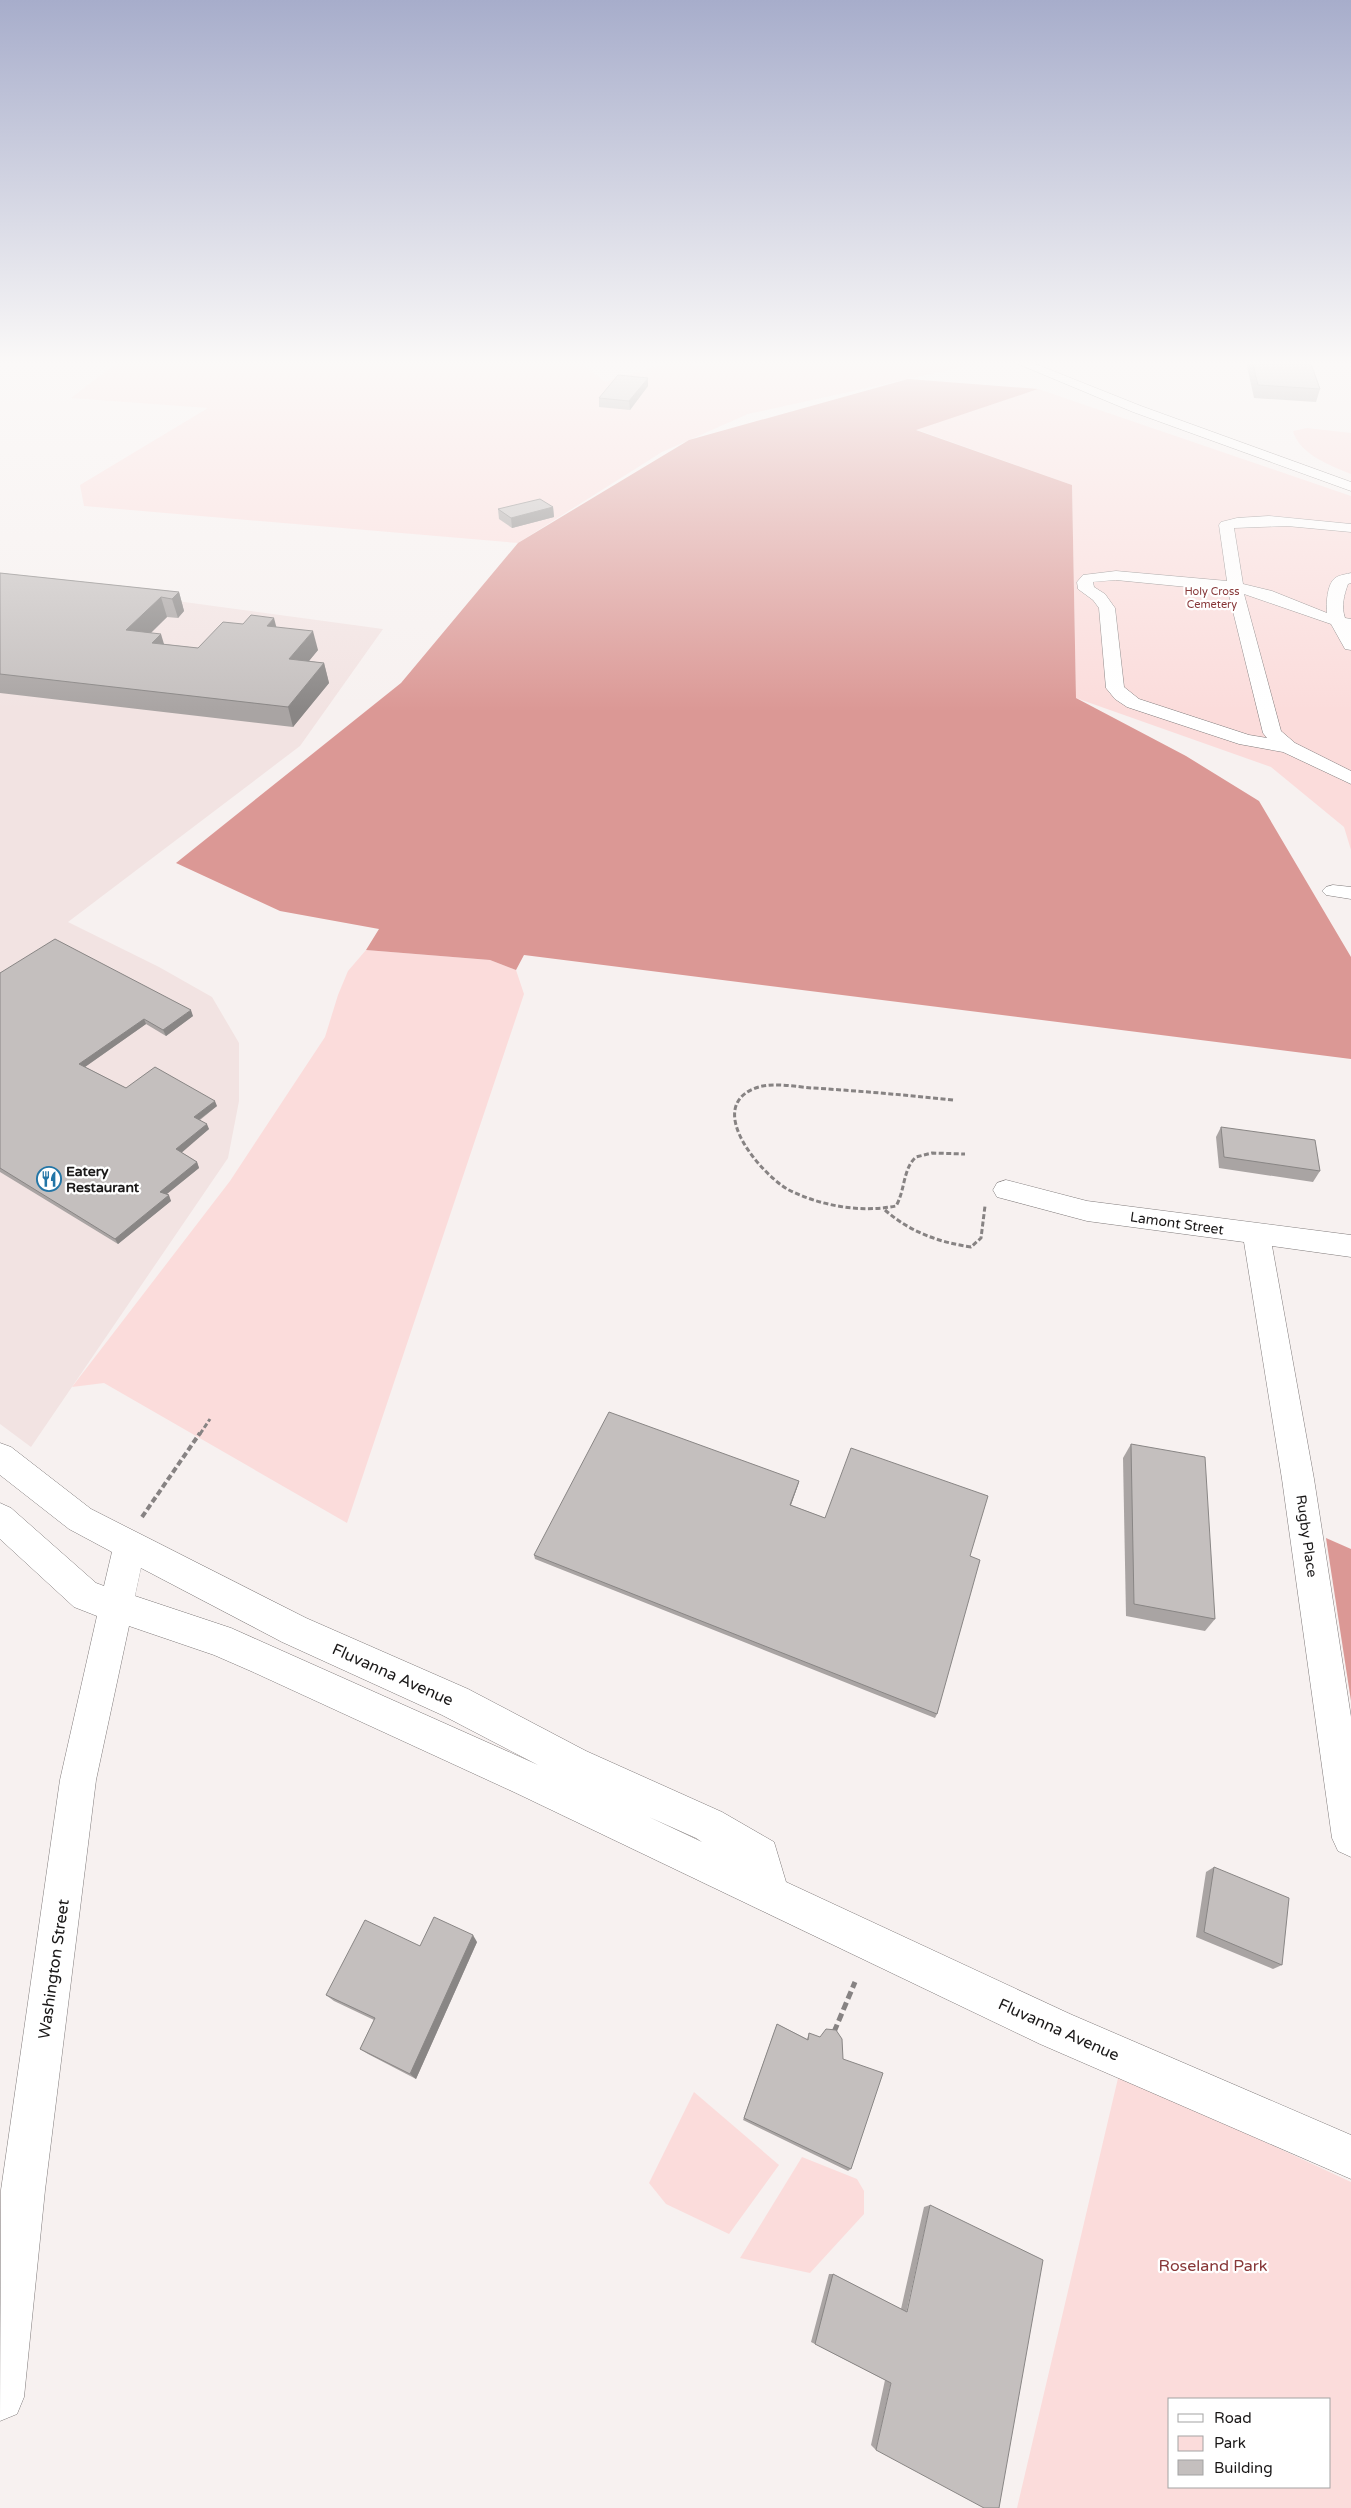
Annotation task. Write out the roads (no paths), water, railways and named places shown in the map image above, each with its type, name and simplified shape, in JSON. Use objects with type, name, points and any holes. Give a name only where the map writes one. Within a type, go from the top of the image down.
[{"type":"main road","points":[[1326,478],[1351,487]]},
{"type":"main road","points":[[1351,528],[1256,520],[1238,521],[1226,525],[1236,587],[1272,733],[1288,747],[1351,778]]},
{"type":"main road","points":[[1288,747],[1246,740],[1133,703],[1120,695],[1115,688],[1107,608],[1099,597],[1086,589],[1085,582],[1093,576],[1109,576],[1188,581],[1236,587],[1255,592],[1301,610],[1344,622]]},
{"type":"main road","points":[[1344,622],[1334,618],[1335,595],[1341,581],[1351,578]]},
{"type":"main road","points":[[1344,622],[1351,645]]},
{"type":"main road","name":"Lamont Street","points":[[996,1195],[1087,1211],[1351,1246]]},
{"type":"main road","name":"Rugby Place","points":[[1256,1234],[1298,1479],[1351,1838]]},
{"type":"main road","name":"Fluvanna Avenue","points":[[0,1457],[80,1519],[294,1630],[455,1702],[573,1764],[708,1825],[761,1855],[770,1894]]},
{"type":"main road","name":"Fluvanna Avenue","points":[[0,1518],[86,1596],[219,1640],[265,1660],[529,1780],[1055,2029],[1351,2157]]},
{"type":"main road","name":"Washington Street","points":[[0,2397],[23,2190],[78,1780],[130,1545]]},
{"type":"place","name":"Eatery Restaurant","points":[[49,1179]]},
{"type":"park label","name":"Holy Cross Cemetery","points":[[1212,597]]},
{"type":"park label","name":"Roseland Park","points":[[1213,2265]]}]
